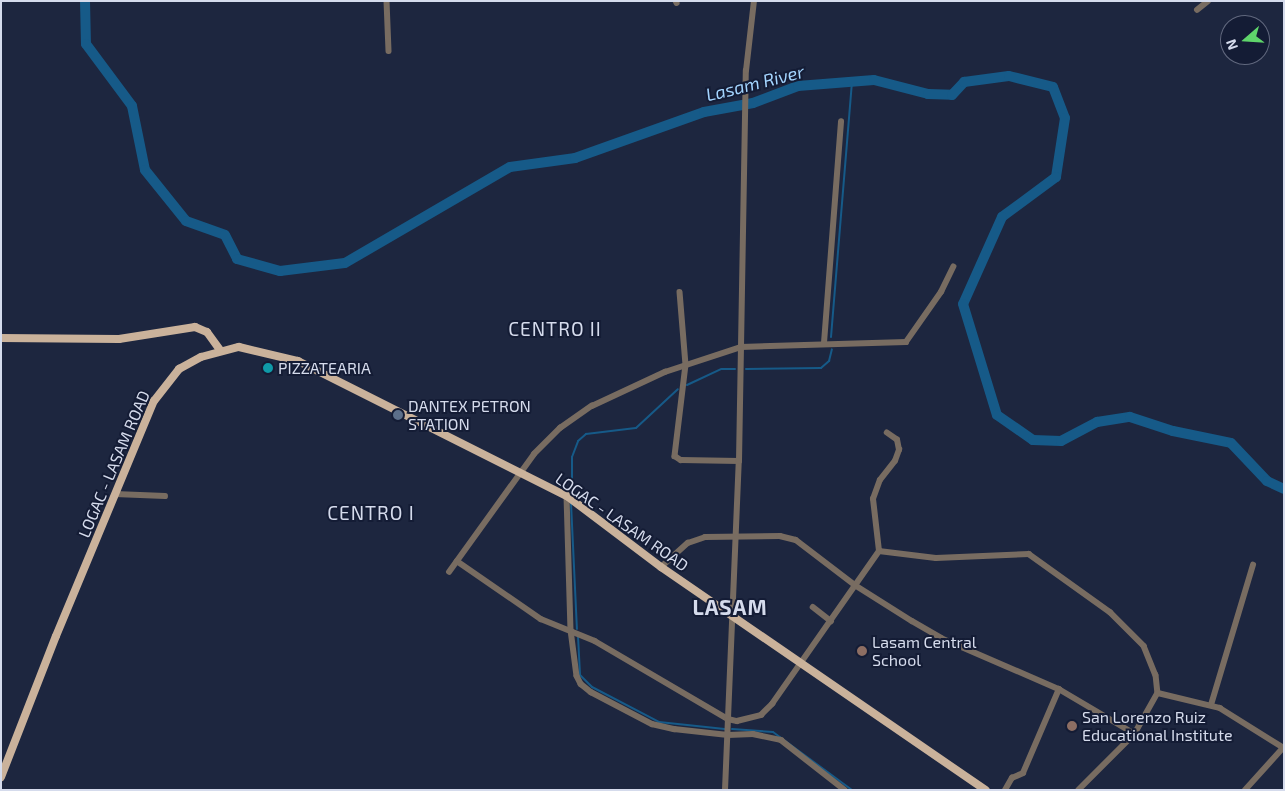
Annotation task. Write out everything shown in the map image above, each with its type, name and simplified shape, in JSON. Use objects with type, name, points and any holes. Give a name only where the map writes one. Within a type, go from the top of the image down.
[{"type":"main road","points":[[1,338],[119,339],[196,327],[207,332],[220,350]]},
{"type":"main road","name":"LOGAC - LASAM ROAD","points":[[1,777],[154,401],[167,381],[179,369],[220,350],[239,347],[262,350],[298,361],[567,496],[662,567],[986,790]]},
{"type":"street","points":[[386,1],[389,51]]},
{"type":"street","points":[[725,790],[739,462],[746,71],[754,1]]},
{"type":"street","points":[[1197,10],[1208,1]]},
{"type":"street","points":[[824,343],[841,122]]},
{"type":"street","points":[[449,572],[519,472],[560,428],[592,406],[686,364],[741,347],[906,342],[941,292],[953,267]]},
{"type":"street","points":[[680,292],[686,364],[675,456],[681,460],[739,462]]},
{"type":"street","points":[[457,561],[542,619],[595,641],[728,720],[750,719],[761,715],[801,664],[879,551],[873,499],[880,480],[896,461],[899,450],[897,440],[887,433]]},
{"type":"street","points":[[115,494],[165,496]]},
{"type":"street","points":[[567,496],[571,630],[577,676],[591,692],[652,724],[728,735],[753,734],[781,740],[845,790]]},
{"type":"street","points":[[662,567],[695,539],[736,536],[790,537],[855,586],[941,638],[1059,689],[1135,734]]},
{"type":"street","points":[[879,551],[936,558],[1029,554],[1130,630],[1152,661],[1158,693],[1135,734],[1079,790]]},
{"type":"street","points":[[1211,705],[1253,565]]},
{"type":"street","points":[[813,607],[831,620]]},
{"type":"street","points":[[1005,790],[1012,778],[1023,773],[1059,689]]},
{"type":"street","points":[[1158,693],[1211,705],[1283,748],[1245,790]]},
{"type":"waterway","name":"Lasam River","points":[[85,1],[86,44],[132,106],[145,170],[186,221],[225,235],[237,259],[280,271],[345,263],[510,167],[575,158],[704,112],[753,103],[798,86],[874,80],[928,94],[952,95],[964,82],[1009,76],[1053,87],[1065,118],[1056,177],[1002,217],[963,304],[997,415],[1033,440],[1061,441],[1097,422],[1130,417],[1173,431],[1231,443],[1267,481],[1284,489]]},
{"type":"waterway","points":[[831,337],[852,84]]},
{"type":"waterway","points":[[746,369],[821,368],[829,361],[832,349]]},
{"type":"waterway","points":[[687,385],[722,369],[735,369]]},
{"type":"waterway","points":[[572,492],[572,457],[578,441],[586,434],[636,428],[678,389]]},
{"type":"waterway","points":[[571,503],[577,629]]},
{"type":"waterway","points":[[578,636],[580,675],[592,687],[659,722],[725,729]]},
{"type":"waterway","points":[[732,729],[773,732],[852,790]]},
{"type":"place","name":"PIZZATEARIA","points":[[268,368]]},
{"type":"place","name":"DANTEX PETRON STATION","points":[[398,415]]},
{"type":"place","name":"Lasam Central School","points":[[862,651]]},
{"type":"place","name":"San Lorenzo Ruiz Educational Institute","points":[[1072,726]]},
{"type":"district","name":"CENTRO II","points":[[555,329]]},
{"type":"district","name":"CENTRO I","points":[[371,513]]},
{"type":"district","name":"LASAM","points":[[730,607]]}]
